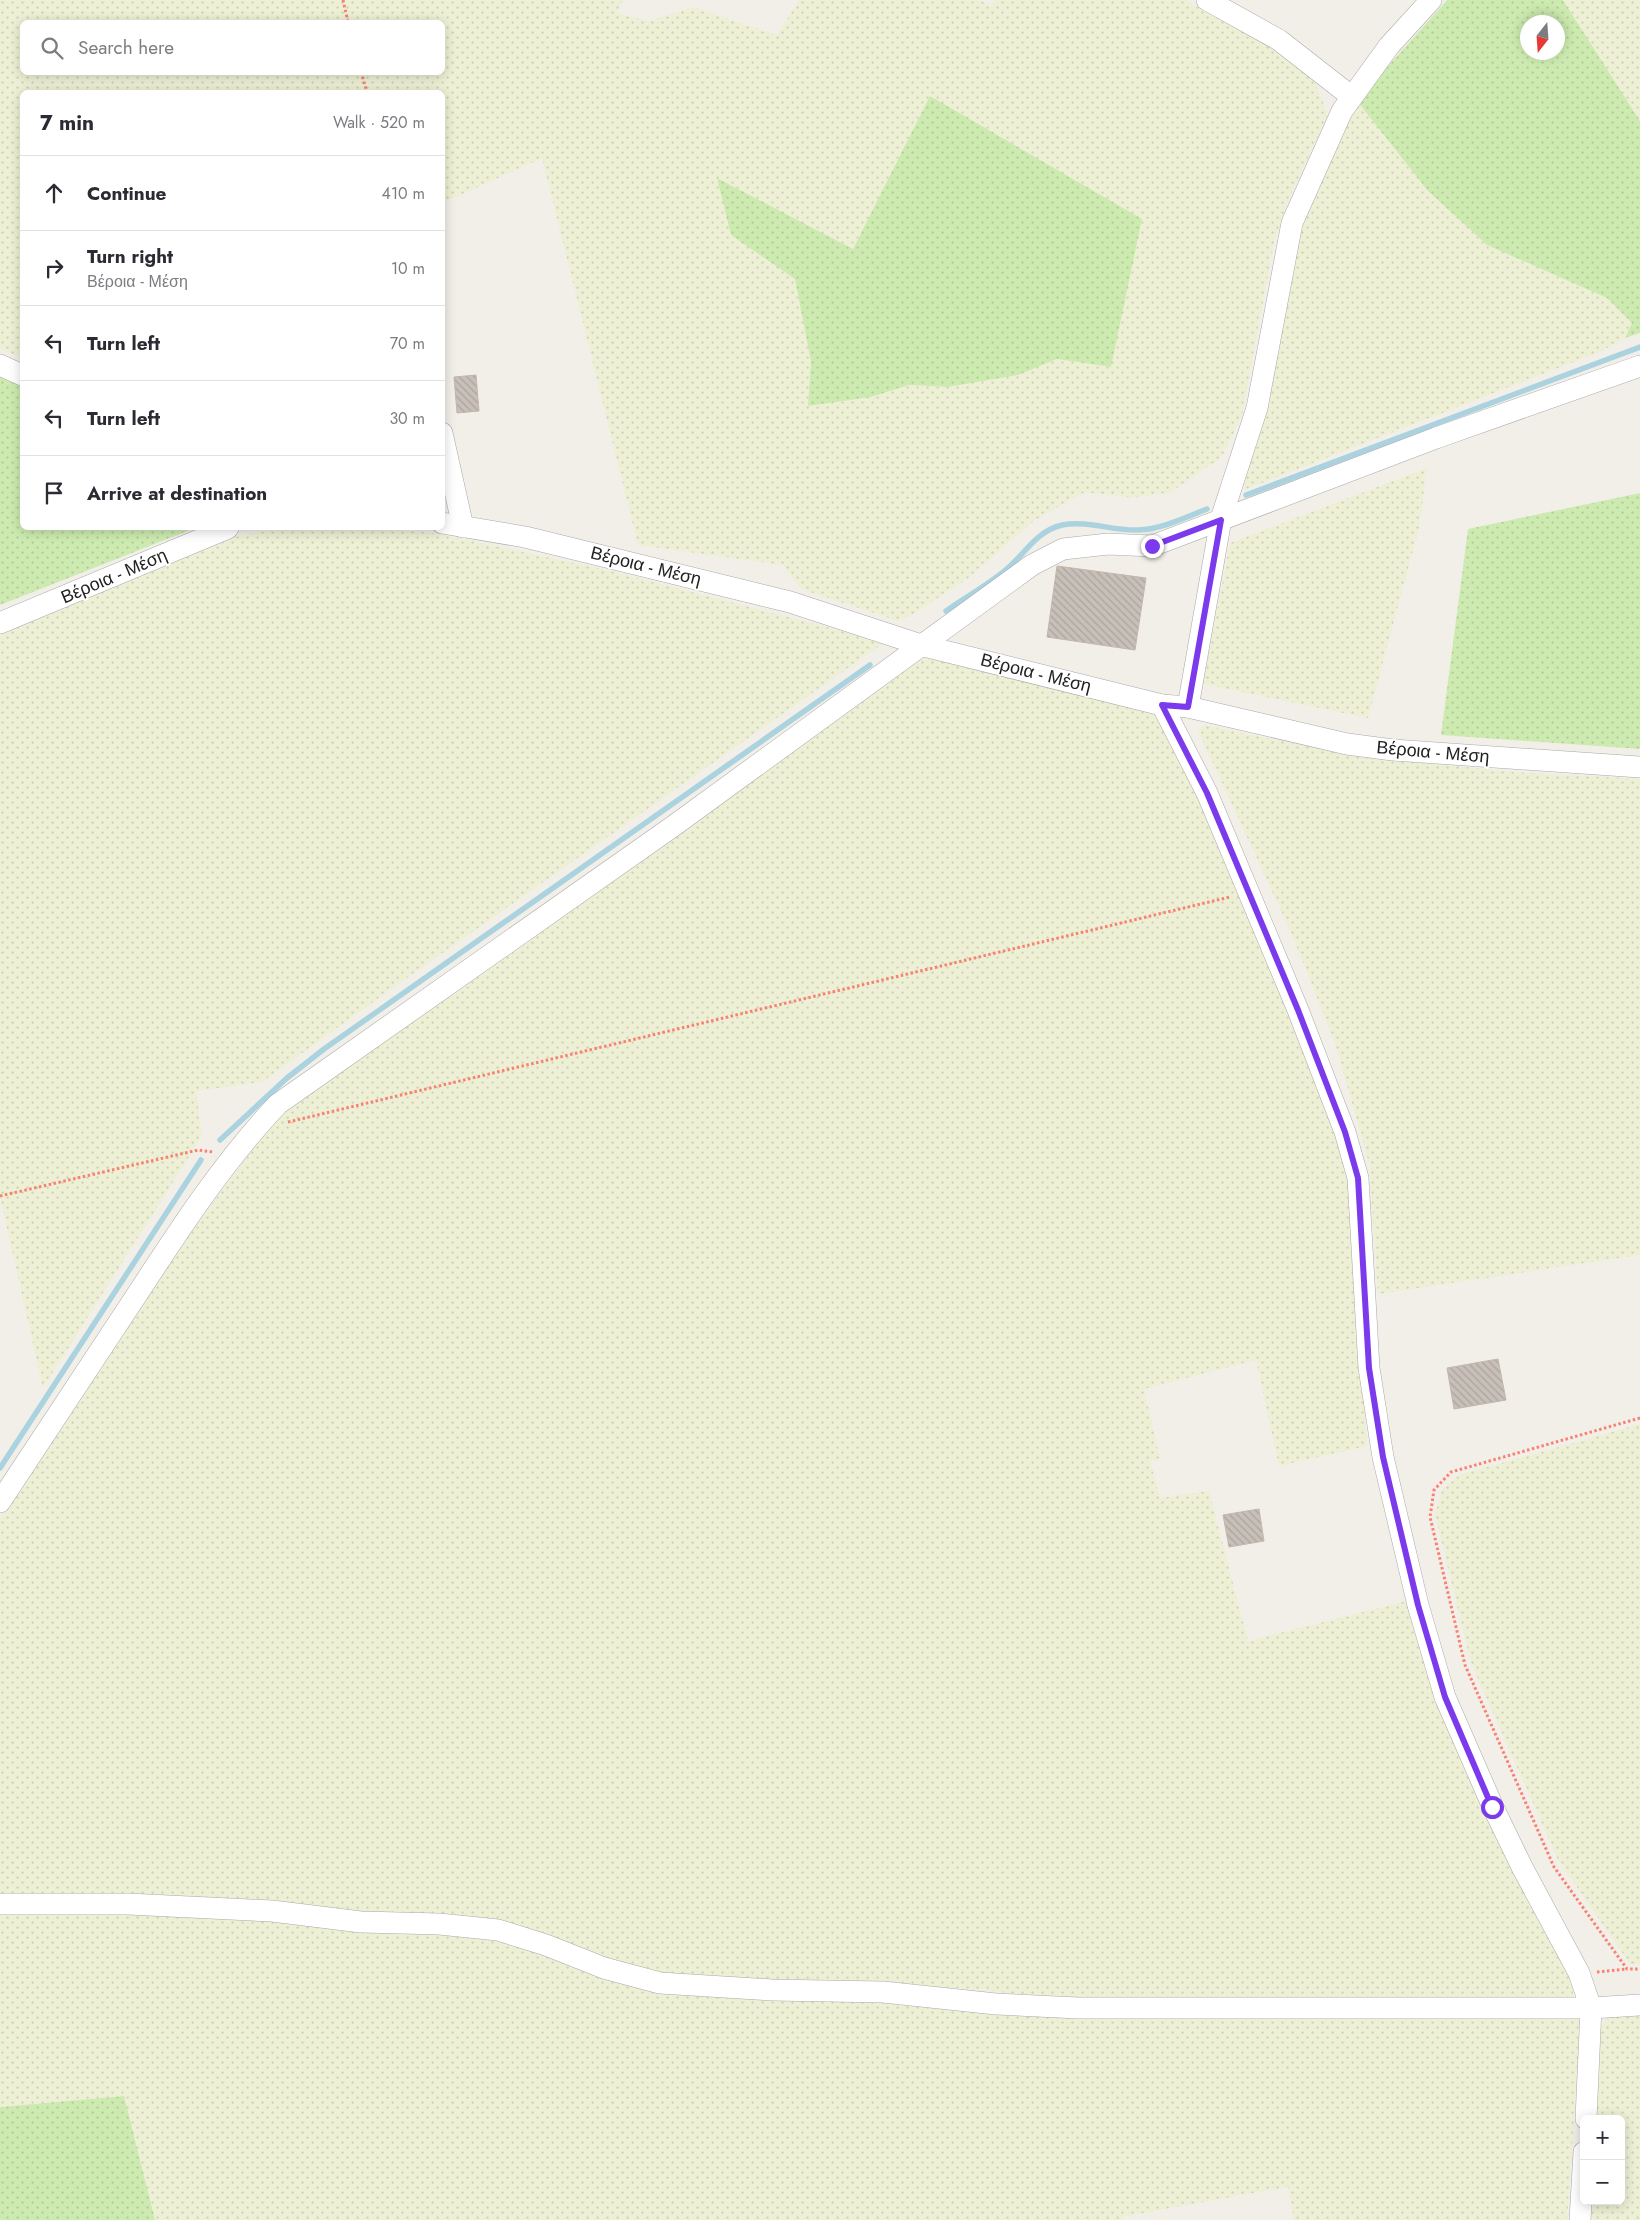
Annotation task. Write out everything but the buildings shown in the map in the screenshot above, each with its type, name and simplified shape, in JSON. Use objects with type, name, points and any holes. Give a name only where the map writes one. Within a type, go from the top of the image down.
[{"type":"street","points":[[1207,0],[1279,40],[1352,97]]},
{"type":"street","points":[[1188,707],[1221,520],[1257,408],[1292,223],[1342,111],[1389,46],[1431,0]]},
{"type":"street","points":[[0,365],[20,374]]},
{"type":"street","points":[[0,1502],[169,1245],[233,1154],[278,1104],[672,827],[924,646],[1032,565],[1063,549],[1108,544],[1152,546],[1436,438],[1640,366]]},
{"type":"street","points":[[445,458],[453,525]]},
{"type":"street","name":"Βέροια - Μέση","points":[[453,525],[525,537],[790,602],[924,646],[1162,705],[1188,707],[1356,745],[1480,757],[1640,767]]},
{"type":"street","name":"Βέροια - Μέση","points":[[0,623],[223,530]]},
{"type":"street","points":[[1162,705],[1207,793],[1328,1086],[1345,1132],[1358,1178],[1369,1368],[1383,1457],[1418,1605],[1445,1697],[1492,1807],[1579,1973],[1591,2008],[1586,2115]]},
{"type":"street","points":[[0,1904],[128,1904],[272,1910],[360,1922],[439,1924],[498,1930],[546,1945],[604,1968],[660,1983],[772,1990],[883,1992],[996,2004],[1078,2008],[1591,2008],[1640,2005]]},
{"type":"street","points":[[1580,2220],[1584,2160]]},
{"type":"path","points":[[342,0],[347,20]]},
{"type":"path","points":[[363,75],[366,90]]},
{"type":"path","points":[[262,1120],[285,1123],[1248,893]]},
{"type":"path","points":[[0,1196],[198,1150],[233,1154]]},
{"type":"path","points":[[1627,1969],[1554,1868],[1502,1751],[1465,1665],[1430,1517],[1434,1490],[1451,1472],[1640,1418]]},
{"type":"path","points":[[1579,1973],[1640,1969]]},
{"type":"green space","points":[[0,0],[623,0],[617,13],[649,21],[693,7],[777,35],[799,0],[980,0],[991,6],[996,0],[1185,0],[1259,40],[1313,78],[1328,115],[1288,201],[1274,243],[1242,415],[1222,457],[1171,492],[1133,498],[1085,492],[1035,520],[967,579],[915,613],[898,621],[801,589],[783,565],[638,545],[542,158],[445,202],[445,90],[20,90],[20,357],[0,349]],"holes":[[[930,97],[1111,367],[1057,359],[1018,375],[948,387],[909,385],[871,397],[808,406],[811,362],[795,279],[717,179],[853,249]]]},
{"type":"green space","points":[[1447,0],[1563,0],[1640,121],[1640,333],[1625,338],[1632,323],[1607,298],[1487,245],[1428,191],[1357,101]]},
{"type":"green space","points":[[1563,0],[1640,0],[1640,121]]},
{"type":"green space","points":[[930,96],[1142,219],[1111,367],[1057,359],[1018,375],[948,387],[909,385],[871,397],[808,406],[811,362],[795,279],[731,235],[717,178],[853,249]]},
{"type":"green space","points":[[1357,101],[1428,191],[1487,245],[1607,298],[1632,323],[1625,338],[1602,351],[1246,489],[1241,477],[1295,227]]},
{"type":"green space","points":[[0,372],[20,380],[20,530],[190,530],[0,605]]},
{"type":"green space","points":[[1427,468],[1419,528],[1368,718],[1203,684],[1230,543]]},
{"type":"green space","points":[[1640,493],[1640,749],[1441,735],[1468,529]]},
{"type":"green space","points":[[270,530],[402,530],[435,533],[607,570],[885,642],[262,1082],[196,1091],[202,1136],[43,1388],[0,1197],[0,634],[238,536]]},
{"type":"green space","points":[[921,659],[958,660],[1157,711],[1248,906],[1349,1171],[1367,1446],[1279,1466],[1256,1360],[1144,1389],[1160,1459],[1150,1461],[1160,1498],[1209,1491],[1248,1641],[1410,1600],[1569,1969],[1574,1999],[1116,2004],[960,1988],[821,1985],[662,1975],[585,1955],[500,1923],[0,1899],[0,1518],[184,1241],[285,1107],[902,668]]},
{"type":"green space","points":[[1203,725],[1357,756],[1514,772],[1640,779],[1640,1255],[1378,1294],[1369,1163],[1335,1043],[1290,930],[1198,731]]},
{"type":"green space","points":[[1640,1424],[1640,1964],[1630,1964],[1558,1860],[1471,1663],[1435,1515],[1442,1490],[1459,1475]]},
{"type":"green space","points":[[0,1912],[221,1914],[500,1936],[662,1992],[1571,2015],[1581,2020],[1567,2220],[1294,2220],[1288,2187],[1121,2217],[1122,2220],[155,2220],[124,2096],[0,2107]]},
{"type":"green space","points":[[1640,2014],[1640,2220],[1588,2220],[1589,2205],[1625,2205],[1625,2115],[1595,2115],[1601,2027],[1608,2016]]},
{"type":"green space","points":[[124,2096],[155,2220],[0,2220],[0,2107]]},
{"type":"waterway","points":[[1246,495],[1640,347]]},
{"type":"waterway","points":[[946,611],[1002,573],[1032,543],[1053,528],[1072,524],[1128,530],[1156,528],[1207,509]]},
{"type":"waterway","points":[[220,1140],[287,1078],[324,1049],[870,665]]},
{"type":"waterway","points":[[0,1468],[201,1160]]},
{"type":"route","points":[[1152,546],[1221,520],[1188,707],[1162,705],[1207,793],[1298,1010],[1345,1132],[1358,1178],[1369,1368],[1383,1457],[1418,1605],[1445,1697],[1492,1807]]}]
